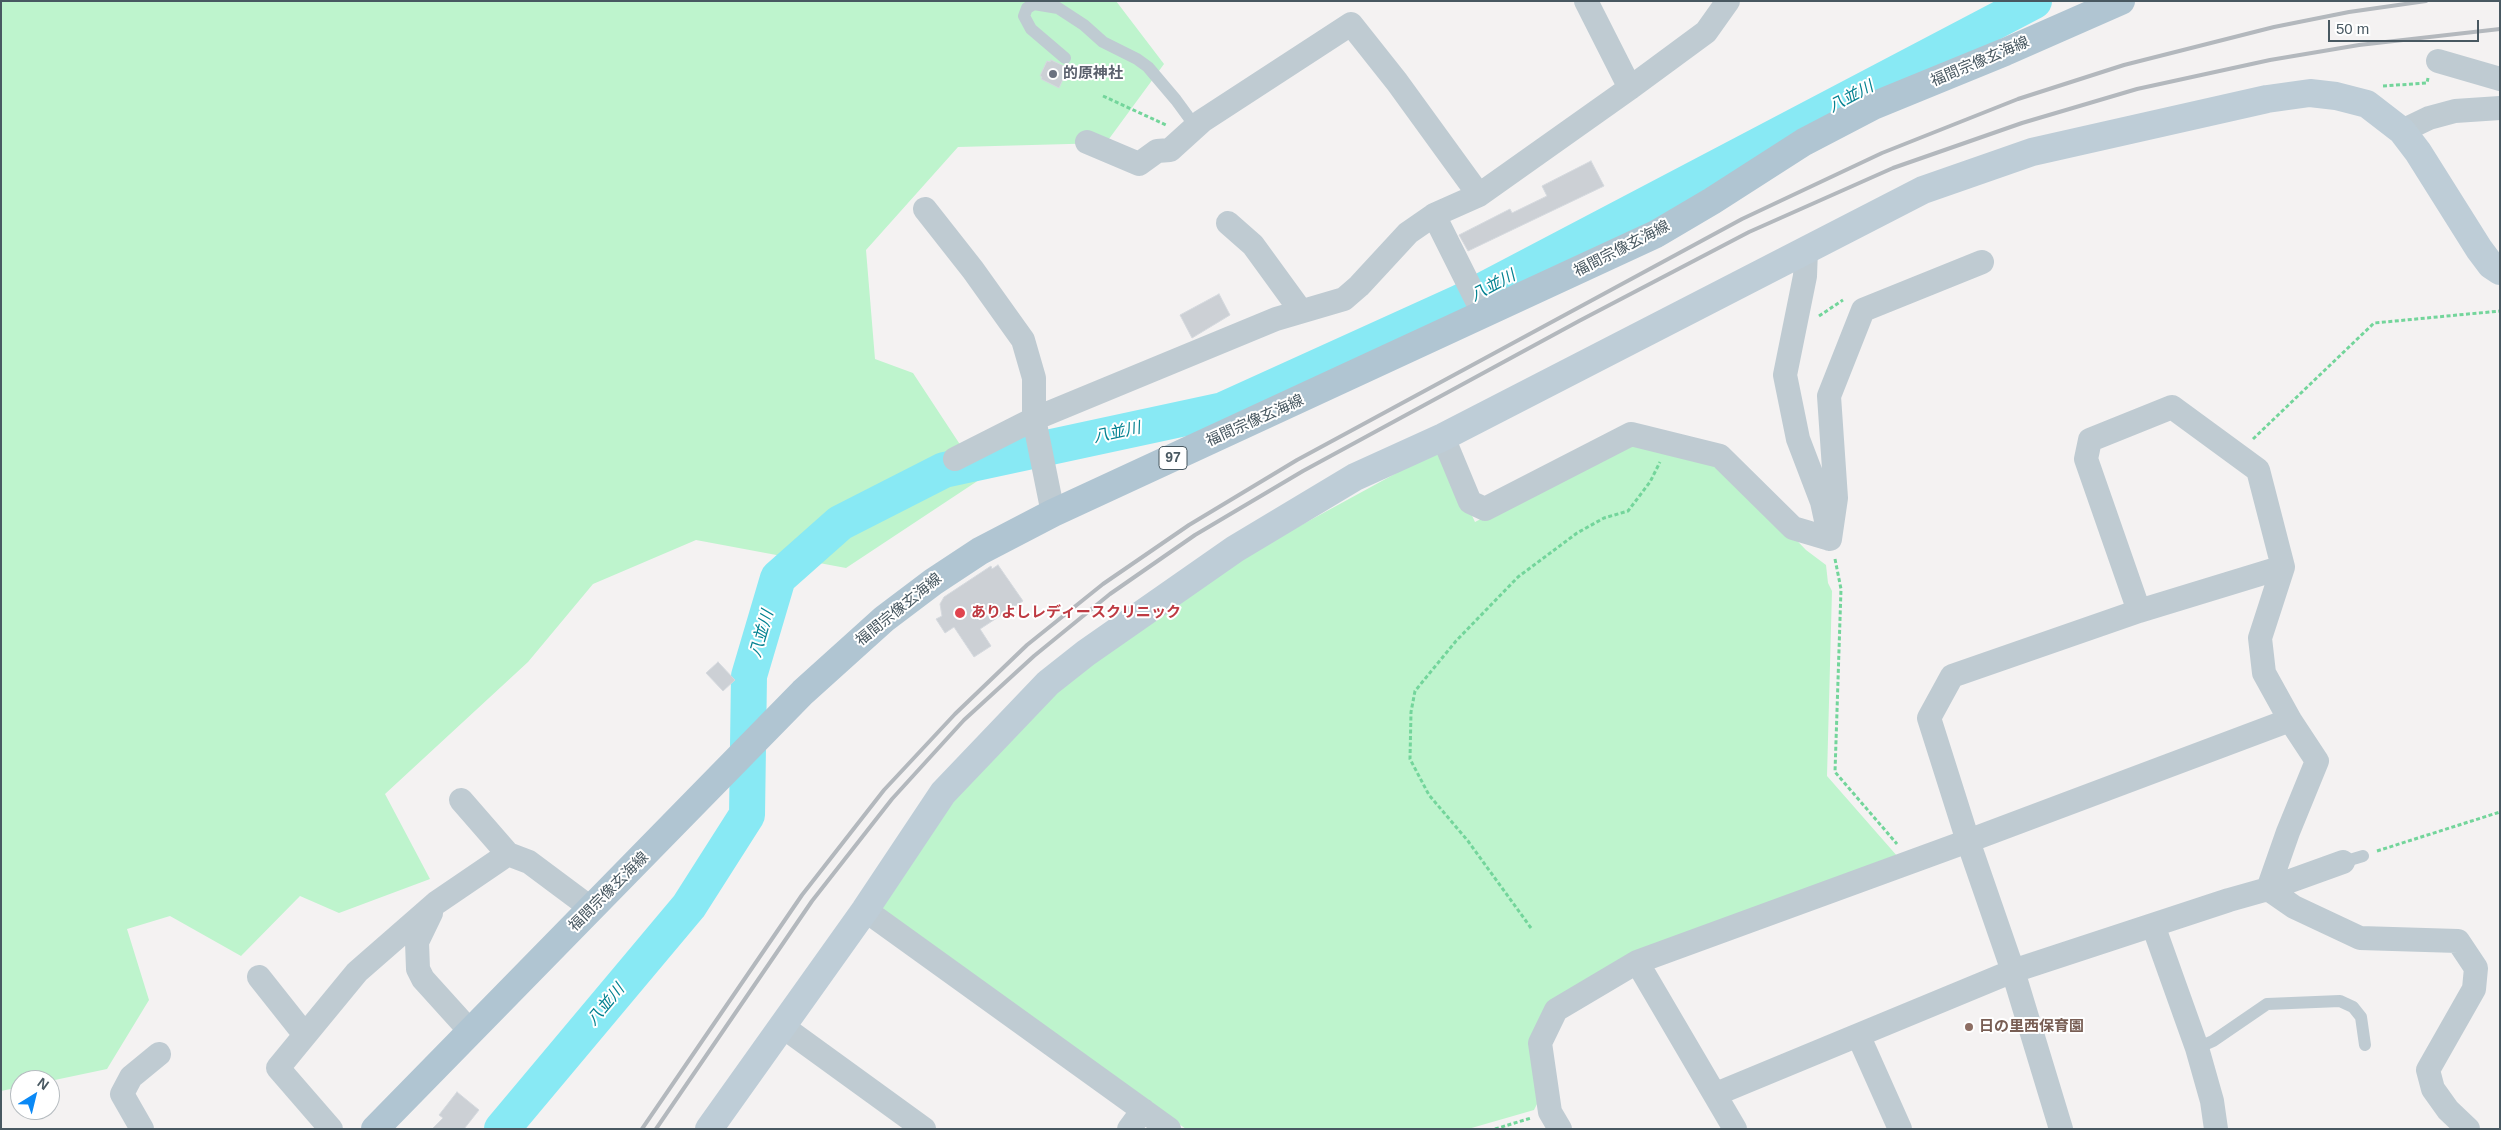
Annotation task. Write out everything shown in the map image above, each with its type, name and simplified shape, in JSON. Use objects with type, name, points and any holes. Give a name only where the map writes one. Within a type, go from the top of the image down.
[{"type":"main road","name":"福間宗像玄海線","points":[[375,1129],[803,692],[884,619],[933,582],[980,551],[1053,513],[1481,308],[1656,234],[1712,201],[1804,142],[1873,106],[2005,52],[2120,1]]},
{"type":"street","points":[[1586,1],[1630,88]]},
{"type":"street","points":[[956,459],[1034,419],[1276,319],[1344,299],[1359,286],[1408,233],[1434,215],[1479,194],[1630,88],[1706,32],[1728,1]]},
{"type":"street","points":[[1087,142],[1139,164],[1157,151],[1170,150],[1192,131],[1351,24],[1397,82],[1479,194]]},
{"type":"street","points":[[2438,61],[2500,79]]},
{"type":"street","points":[[710,1129],[865,910],[943,793],[1048,683],[1086,653],[1235,550],[1355,477],[1443,437],[1923,190],[2032,152],[2267,99],[2310,93],[2336,96],[2367,104],[2402,131],[2418,152],[2479,250],[2500,271]]},
{"type":"street","points":[[2402,131],[2428,118],[2455,111],[2500,108]]},
{"type":"street","points":[[925,209],[973,270],[1024,340],[1034,378],[1034,419],[1053,513]]},
{"type":"street","points":[[1434,215],[1481,308]]},
{"type":"street","points":[[1228,223],[1252,245],[1301,311]]},
{"type":"street","points":[[1806,250],[1805,276],[1785,375],[1798,439],[1822,502],[1830,539]]},
{"type":"street","points":[[1830,539],[1836,498],[1829,396],[1863,310],[1982,262]]},
{"type":"street","points":[[2139,611],[2086,459],[2090,440],[2172,407],[2258,470],[2283,567],[2260,638],[2264,673],[2290,720],[2317,761],[2288,832],[2268,889]]},
{"type":"street","points":[[1443,437],[1470,502],[1485,509],[1631,434],[1720,456],[1793,528],[1830,539]]},
{"type":"street","points":[[2061,1129],[2013,971],[1968,841],[1929,718],[1952,676],[2139,611],[2283,567]]},
{"type":"street","points":[[1555,1120],[1540,1043],[1556,1010],[1637,962],[1912,862],[2290,720]]},
{"type":"street","points":[[462,800],[508,854],[529,862],[592,909]]},
{"type":"street","points":[[331,1129],[278,1068],[357,972],[436,903],[508,854]]},
{"type":"street","points":[[1716,1094],[1859,1037],[2013,971],[2268,889],[2353,859]]},
{"type":"street","points":[[2268,889],[2294,908],[2360,938],[2458,941],[2476,968],[2474,989],[2428,1070],[2433,1089],[2448,1110],[2468,1129]]},
{"type":"street","points":[[436,903],[417,942],[418,969],[423,979],[470,1031]]},
{"type":"street","points":[[865,910],[1136,1119],[1169,1129]]},
{"type":"street","points":[[2153,925],[2197,1048],[2212,1101],[2216,1129]]},
{"type":"street","points":[[1637,962],[1735,1129]]},
{"type":"street","points":[[259,977],[306,1035]]},
{"type":"street","points":[[782,1026],[924,1129]]},
{"type":"street","points":[[1859,1037],[1900,1129]]},
{"type":"street","points":[[142,1129],[122,1094],[131,1077],[159,1054]]},
{"type":"lane","points":[[1065,58],[1031,29],[1024,16],[1027,8],[1034,4],[1058,8],[1077,19],[1103,42],[1137,58],[1148,67],[1176,100],[1192,131]]},
{"type":"lane","points":[[2197,1048],[2213,1041],[2267,1004],[2340,1001],[2353,1007],[2361,1017],[2366,1045]]},
{"type":"path","points":[[2380,86],[2426,83]]},
{"type":"path","points":[[1103,96],[1192,131]]},
{"type":"path","points":[[1796,322],[1810,322],[1849,297]]},
{"type":"path","points":[[2237,455],[2374,323],[2500,311]]},
{"type":"path","points":[[1532,928],[1468,841],[1429,795],[1410,759],[1410,712],[1415,691],[1456,641],[1518,577],[1577,533],[1604,518],[1628,511],[1650,482],[1669,444]]},
{"type":"path","points":[[1830,539],[1841,589],[1836,772],[1912,862]]},
{"type":"path","points":[[2353,859],[2500,812]]},
{"type":"path","points":[[1494,1129],[1555,1120]]},
{"type":"green space","points":[[1,1],[1116,1],[1164,64],[1106,143],[958,147],[866,250],[875,359],[913,373],[982,478],[846,568],[696,540],[593,584],[528,662],[385,794],[430,879],[339,913],[300,896],[241,956],[170,916],[127,929],[149,1000],[107,1069],[60,1079],[60,1070],[10,1070],[10,1089],[1,1091]]},
{"type":"green space","points":[[1633,441],[1728,469],[1806,550],[1826,565],[1828,583],[1832,591],[1827,776],[1898,857],[1553,1003],[1538,1102],[1534,1110],[1468,1129],[1186,1129],[885,914],[881,902],[961,786],[1063,685],[1250,553],[1435,452],[1446,461],[1475,522]]},
{"type":"building","name":"的原神社","points":[[1051,60],[1068,68],[1059,88],[1041,79],[1042,77],[1040,76],[1047,61],[1050,62]]},
{"type":"building","points":[[1591,161],[1604,186],[1468,251],[1459,235],[1510,209],[1512,213],[1547,196],[1542,186]]},
{"type":"building","points":[[1219,294],[1230,315],[1192,338],[1180,315]]},
{"type":"building","name":"ありよしレディースクリニック","points":[[998,565],[1023,601],[980,629],[991,646],[974,657],[954,627],[945,633],[936,619],[942,616],[940,604],[944,597],[991,566],[992,569]]},
{"type":"building","points":[[718,662],[735,680],[723,691],[706,673]]},
{"type":"building","points":[[457,1092],[479,1110],[464,1129],[432,1129],[443,1118],[439,1115]]},
{"type":"waterway","name":"八並川","points":[[502,1129],[689,906],[747,815],[749,676],[778,578],[840,523],[944,470],[1223,410],[1461,302],[2034,1]]},
{"type":"railway","points":[[642,1129],[802,895],[884,790],[955,714],[1027,645],[1103,584],[1189,525],[1297,460],[1742,219],[1882,153],[2018,99],[2124,65],[2274,27],[2349,12],[2426,1]]},
{"type":"railway","points":[[656,1129],[812,901],[892,799],[964,720],[1034,656],[1110,594],[1195,535],[1303,471],[1579,321],[1749,232],[1893,168],[2022,123],[2137,89],[2270,60],[2359,45],[2500,29]]},
{"type":"place","name":"的原神社","points":[[1053,74]]},
{"type":"place","name":"ありよしレディースクリニック","points":[[960,613]]},
{"type":"place","name":"日の里西保育園","points":[[1969,1027]]}]
